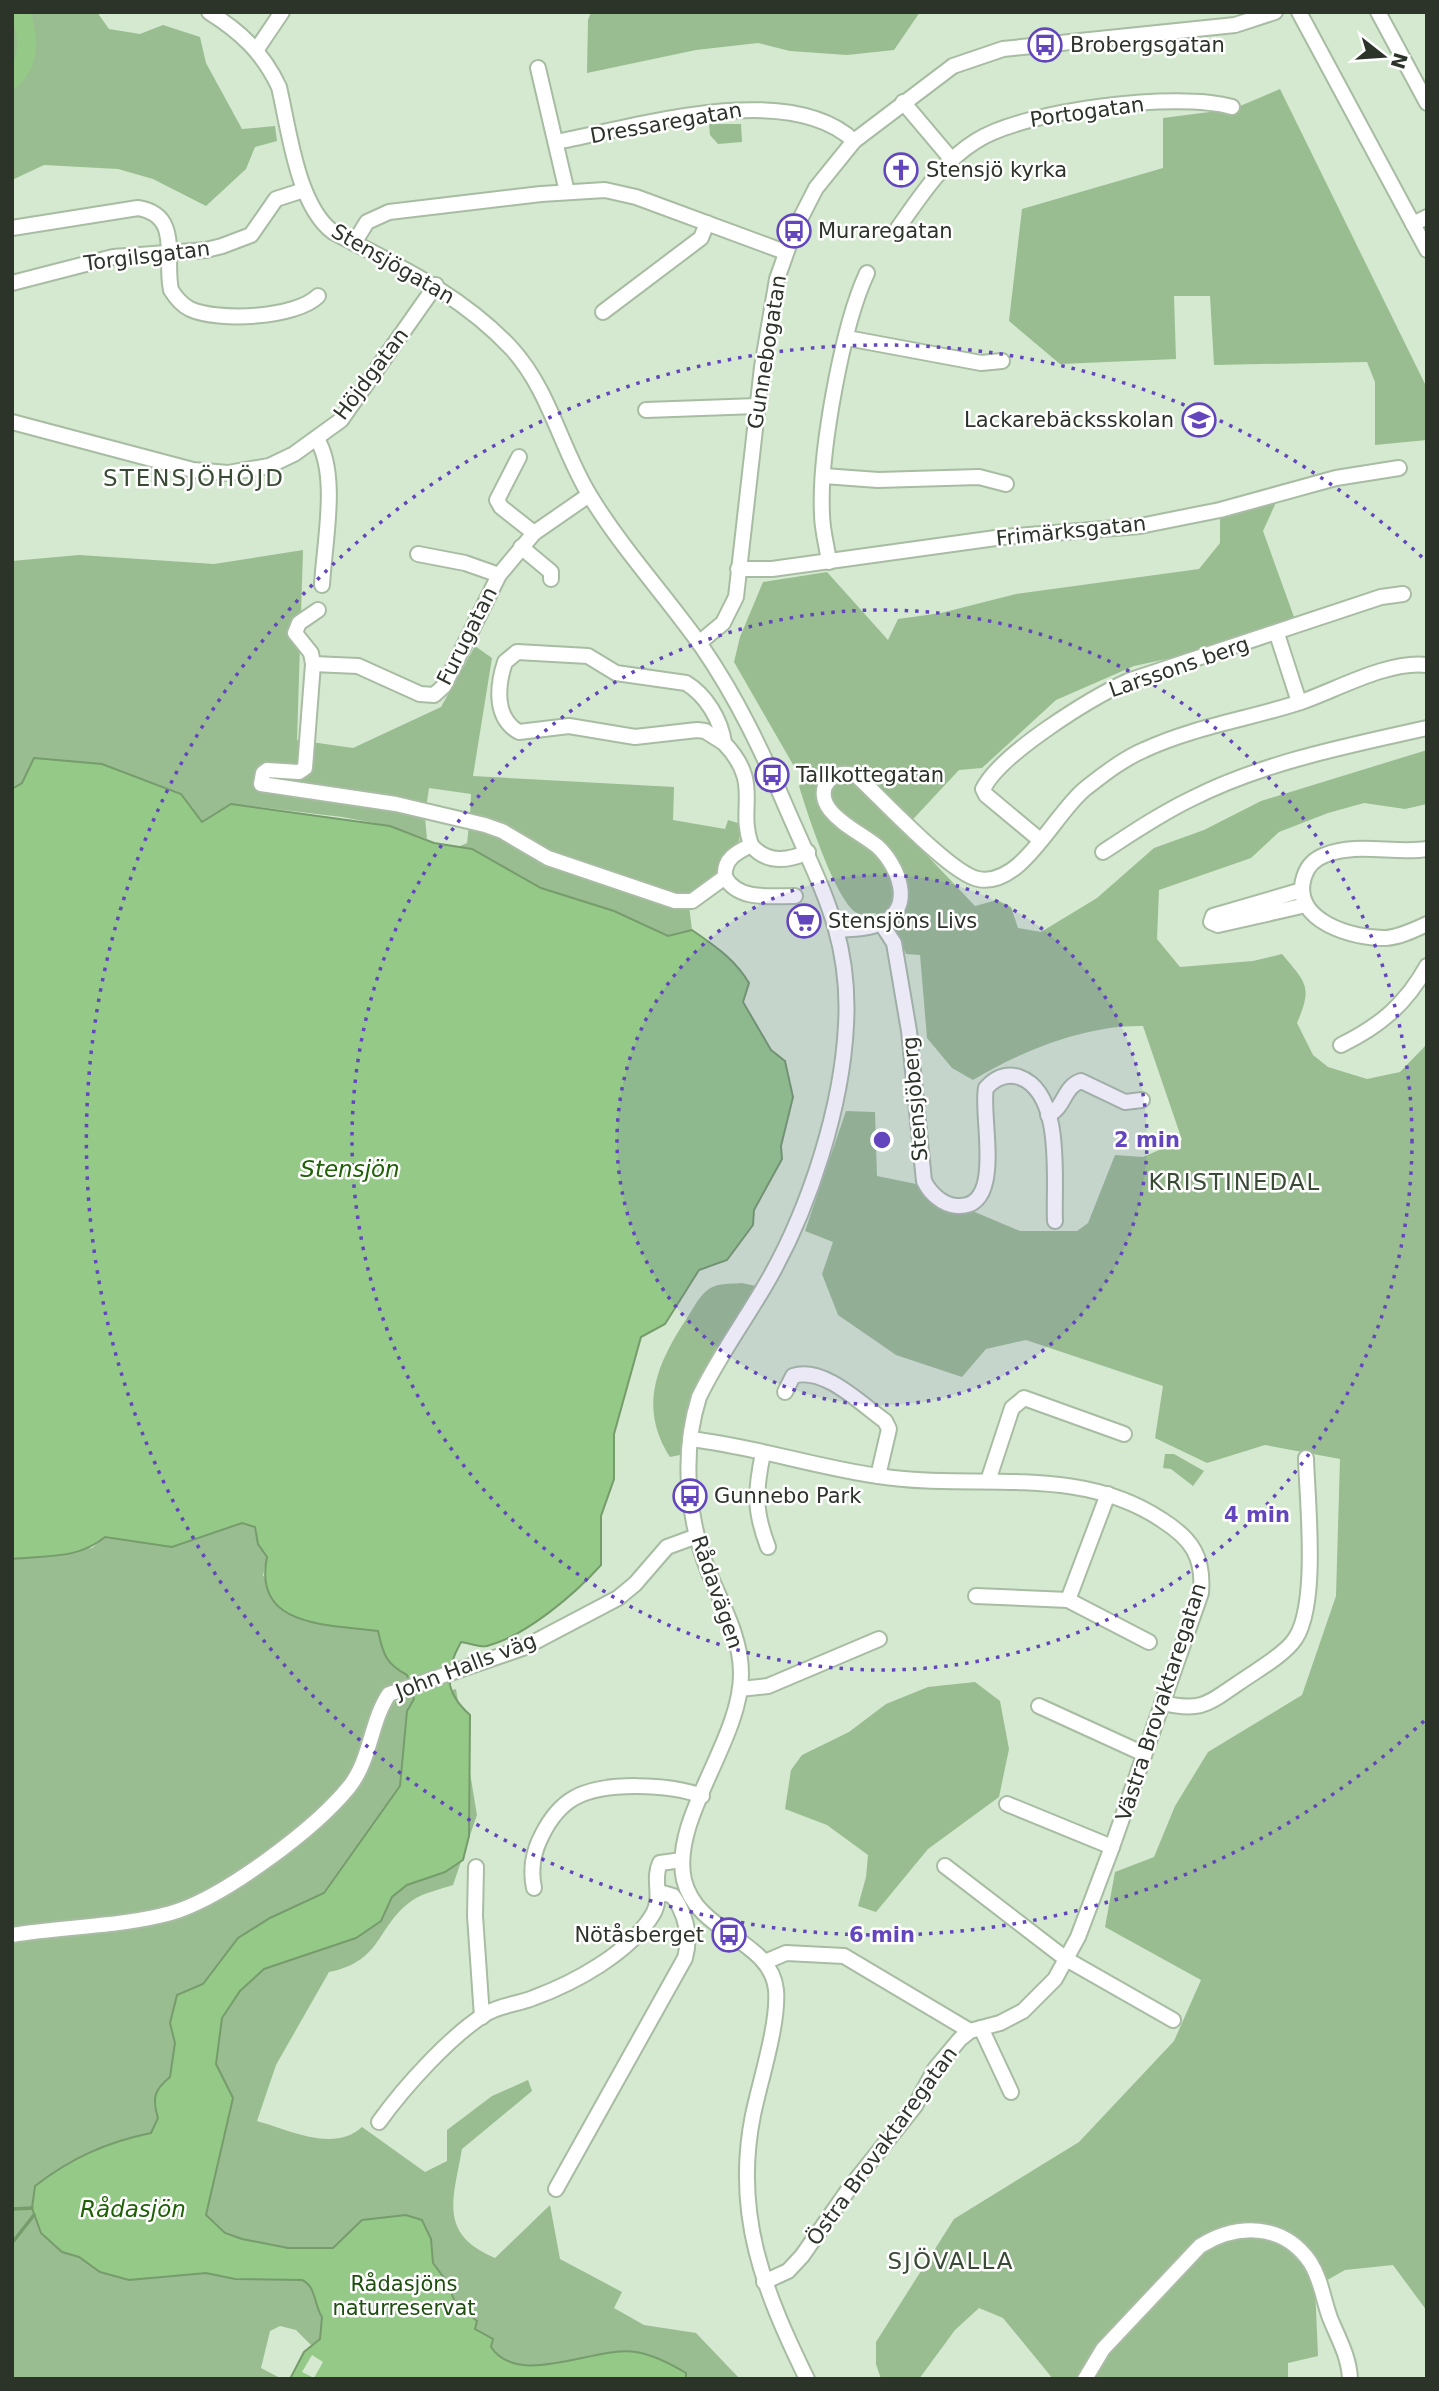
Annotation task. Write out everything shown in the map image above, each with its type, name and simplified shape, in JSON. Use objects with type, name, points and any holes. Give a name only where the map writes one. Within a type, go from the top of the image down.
[{"type":"street","name":"Stensjögatan","points":[[209,12],[236,29],[257,49],[279,87],[304,190],[326,227],[436,285],[475,314],[528,368],[589,495],[632,558],[699,643]]},
{"type":"street","points":[[257,49],[282,12]]},
{"type":"street","name":"Gunnebogatan","points":[[699,643],[717,630],[732,610],[772,300],[785,252],[816,188],[854,141],[953,65],[1003,49],[1236,24],[1275,12]]},
{"type":"street","points":[[1298,12],[1427,250]]},
{"type":"street","points":[[1378,12],[1427,103]]},
{"type":"street","points":[[538,68],[567,192]]},
{"type":"street","name":"Portogatan","points":[[898,228],[952,159],[1000,128],[1034,117],[1088,109],[1194,100],[1213,101],[1232,107]]},
{"type":"street","points":[[904,102],[952,159]]},
{"type":"street","name":"Dressaregatan","points":[[556,142],[727,109],[757,108],[814,121],[841,132],[854,141]]},
{"type":"street","name":"Torgilsgatan","points":[[12,284],[87,262],[206,250],[251,234],[276,199],[304,190]]},
{"type":"street","points":[[354,243],[368,222],[389,212],[567,192],[621,193],[785,252]]},
{"type":"street","points":[[12,228],[138,208],[148,209],[164,220],[171,290],[191,310],[267,315],[297,310],[318,296]]},
{"type":"street","points":[[1413,224],[1427,217]]},
{"type":"street","points":[[603,312],[701,238],[707,223]]},
{"type":"street","points":[[829,562],[822,514],[830,416],[847,338],[867,273]]},
{"type":"street","name":"Höjdgatan","points":[[12,422],[209,473],[269,466],[317,439],[348,410],[436,285]]},
{"type":"street","points":[[847,338],[982,363],[1002,361]]},
{"type":"street","points":[[646,410],[757,406]]},
{"type":"street","points":[[317,439],[325,452],[328,471],[321,585]]},
{"type":"street","points":[[519,457],[497,500],[501,508],[534,533]]},
{"type":"street","name":"Frimärksgatan","points":[[738,569],[772,569],[1003,537],[1140,526],[1220,510],[1336,478],[1399,468]]},
{"type":"street","points":[[824,476],[878,480],[979,477],[1006,484]]},
{"type":"street","name":"Furugatan","points":[[313,664],[358,666],[420,694],[434,695],[444,686],[499,575],[534,533],[589,495]]},
{"type":"street","points":[[522,547],[551,572],[551,579]]},
{"type":"street","name":"Furugatan","points":[[418,554],[465,563],[499,575]]},
{"type":"street","name":"Larssons berg","points":[[1040,839],[986,795],[983,789],[1027,743],[1101,694],[1128,681],[1277,634],[1381,597],[1403,594]]},
{"type":"street","points":[[318,610],[299,623],[295,633],[311,653],[313,664],[305,768],[299,772],[268,770],[263,773],[261,784],[396,804],[485,825],[502,831],[548,858],[675,901],[692,901],[725,877],[728,861],[751,845]]},
{"type":"street","name":"Larssons berg","points":[[1277,634],[1299,702]]},
{"type":"street","name":"Rådavägen","points":[[682,1860],[740,1689],[740,1654],[697,1536],[690,1496],[690,1439],[699,1397],[711,1371],[769,1279],[796,1224],[836,1103],[843,1065],[847,1002],[846,961],[838,930],[808,852],[745,717],[699,643]]},
{"type":"street","points":[[724,743],[722,729],[712,710],[695,689],[686,683],[617,673],[588,656],[517,652],[505,662],[499,703],[507,722],[519,732],[569,726],[635,737],[705,731],[724,743],[733,753],[747,783],[751,845],[761,855],[778,860],[808,852]]},
{"type":"street","points":[[838,930],[881,923],[897,908],[901,898],[900,880],[878,848],[835,816],[824,802],[824,788],[833,776],[845,773],[858,776],[958,869],[979,880],[1007,875],[1026,858],[1083,790],[1144,750],[1299,702],[1398,667],[1427,665]]},
{"type":"street","points":[[1103,852],[1173,809],[1231,781],[1331,750],[1427,728]]},
{"type":"street","points":[[1427,849],[1327,853],[1308,867],[1302,890],[1306,905],[1313,915],[1329,924],[1377,937],[1395,937],[1427,924]]},
{"type":"street","points":[[725,877],[736,891],[795,896]]},
{"type":"street","points":[[1302,890],[1213,916],[1210,922],[1218,925],[1306,905]]},
{"type":"street","name":"Stensjöberg","points":[[881,923],[894,943],[897,954],[914,1068],[919,1161],[929,1190],[955,1206],[967,1205],[980,1196],[987,1169],[985,1092],[997,1078],[1011,1076],[1028,1082],[1042,1098],[1048,1115],[1055,1155],[1055,1221]]},
{"type":"street","points":[[1341,1045],[1366,1033],[1390,1016],[1412,992],[1427,966]]},
{"type":"street","points":[[1048,1115],[1058,1110],[1068,1089],[1082,1081],[1125,1101],[1134,1103],[1143,1100]]},
{"type":"street","points":[[785,1392],[793,1376],[811,1374],[827,1380],[885,1421],[889,1429],[878,1476]]},
{"type":"street","points":[[988,1481],[1012,1408],[1024,1398],[1124,1434]]},
{"type":"street","name":"Västra Brovaktaregatan","points":[[690,1439],[878,1476],[943,1482],[1056,1484],[1108,1494],[1135,1504],[1173,1527],[1196,1548],[1201,1564],[1201,1593],[1112,1847]]},
{"type":"street","points":[[763,1453],[756,1495],[757,1517],[768,1547]]},
{"type":"street","points":[[1162,1703],[1188,1709],[1207,1704],[1273,1659],[1292,1643],[1301,1628],[1307,1608],[1309,1552],[1306,1458]]},
{"type":"street","points":[[1068,1600],[1108,1494]]},
{"type":"street","name":"John Halls väg","points":[[12,1935],[172,1913],[214,1895],[280,1849],[349,1786],[365,1756],[389,1694],[457,1673],[523,1648],[618,1598],[635,1584],[667,1547],[697,1536]]},
{"type":"street","points":[[976,1596],[1068,1600],[1149,1642]]},
{"type":"street","points":[[740,1689],[768,1685],[879,1639]]},
{"type":"street","points":[[1039,1706],[1144,1754]]},
{"type":"street","points":[[534,1888],[532,1867],[537,1846],[554,1816],[572,1799],[596,1790],[621,1787],[669,1788],[702,1796]]},
{"type":"street","points":[[1007,1804],[1112,1847]]},
{"type":"street","name":"Östra Brovaktaregatan","points":[[764,2282],[788,2272],[803,2256],[851,2186],[915,2106],[935,2069],[976,2030],[1000,2024],[1023,2011],[1048,1987],[1078,1937],[1112,1847]]},
{"type":"street","points":[[379,2122],[449,2043],[482,2017],[557,1987],[614,1954],[641,1930],[653,1914],[659,1892],[656,1874],[660,1863],[682,1860],[685,1884],[700,1911],[765,1962],[774,1980],[776,2006],[752,2117],[746,2172],[749,2222],[764,2282],[807,2379]]},
{"type":"street","points":[[945,1866],[1066,1959],[1173,2020]]},
{"type":"street","points":[[476,1867],[475,1916],[482,2017]]},
{"type":"street","points":[[556,2189],[685,1958],[688,1937],[683,1916],[674,1896],[659,1892]]},
{"type":"street","points":[[765,1962],[786,1953],[844,1956],[976,2030],[1011,2092]]},
{"type":"street","points":[[1085,2379],[1103,2349],[1200,2246],[1213,2238],[1246,2229],[1278,2235],[1309,2262],[1341,2340],[1350,2379]]},
{"type":"green space","points":[[12,12],[97,12],[109,29],[140,34],[163,25],[200,37],[206,63],[242,129],[275,126],[277,141],[255,147],[246,169],[206,206],[153,179],[118,169],[44,165],[12,180]]},
{"type":"green space","points":[[591,12],[920,12],[894,50],[847,55],[790,51],[758,43],[696,50],[587,73],[588,20]]},
{"type":"green space","points":[[1280,89],[1427,388],[1427,440],[1375,445],[1375,382],[1367,362],[1214,365],[1210,296],[1174,296],[1176,359],[1060,364],[1009,321],[1022,209],[1163,168],[1163,118],[1233,109]]},
{"type":"green space","points":[[709,124],[741,124],[742,142],[718,144],[710,135]]},
{"type":"green space","points":[[1278,498],[1263,531],[1294,617],[1194,653],[1134,666],[1056,700],[982,768],[959,770],[903,830],[975,906],[997,900],[1011,907],[1018,928],[1041,932],[1097,898],[1154,848],[1204,830],[1261,801],[1427,750],[1427,804],[1405,809],[1364,803],[1328,813],[1279,832],[1251,858],[1159,890],[1157,939],[1180,967],[1253,961],[1282,954],[1302,979],[1306,993],[1297,1023],[1313,1055],[1328,1067],[1367,1079],[1400,1072],[1427,1044],[1427,2311],[1393,2265],[1345,2270],[1315,2287],[1318,2356],[1288,2363],[1288,2379],[1053,2379],[1003,2318],[979,2308],[955,2330],[919,2379],[881,2379],[876,2364],[876,2342],[954,2219],[1079,2142],[1174,2041],[1201,1980],[1105,1927],[1115,1872],[1154,1857],[1175,1806],[1208,1752],[1302,1695],[1336,1596],[1340,1459],[1265,1445],[1207,1463],[1155,1438],[1163,1386],[1026,1340],[986,1349],[962,1377],[896,1355],[838,1315],[822,1274],[833,1242],[805,1231],[846,1111],[875,1112],[877,1176],[931,1187],[937,1196],[1020,1231],[1077,1231],[1088,1223],[1115,1155],[1143,1157],[1182,1140],[1143,1026],[1076,1035],[1012,1059],[973,1080],[952,1068],[927,1038],[920,955],[906,954],[894,927],[875,913],[859,914],[841,894],[823,856],[799,786],[815,772],[795,768],[734,662],[740,637],[763,582],[827,572],[888,640],[898,619],[941,613],[1016,594],[1199,569],[1220,543],[1220,516]]},
{"type":"green space","points":[[303,550],[297,740],[353,748],[441,707],[475,646],[492,658],[473,776],[674,787],[673,820],[725,829],[728,820],[741,824],[739,841],[729,849],[716,874],[688,898],[692,930],[668,936],[614,911],[541,888],[472,849],[458,847],[467,843],[469,825],[425,818],[427,839],[390,826],[342,817],[232,804],[202,822],[180,794],[102,764],[22,783],[12,789],[12,561],[79,555],[214,564]],"holes":[[[429,788],[471,794],[470,816],[426,808]]]},
{"type":"green space","points":[[742,1283],[756,1286],[718,1346],[698,1387],[690,1408],[680,1455],[670,1457],[660,1438],[653,1403],[655,1386],[667,1352],[702,1295],[715,1286]]},
{"type":"green space","points":[[1165,1454],[1174,1454],[1204,1471],[1193,1486],[1171,1469],[1163,1468]]},
{"type":"green space","name":"Rådasjöns naturreservat","points":[[242,1523],[255,1527],[258,1544],[267,1557],[263,1576],[351,1627],[378,1631],[386,1658],[407,1675],[414,1700],[456,1689],[477,1815],[453,1885],[413,1900],[392,1920],[370,1951],[360,1960],[329,1972],[276,2065],[257,2121],[297,2134],[325,2139],[351,2135],[362,2127],[425,2172],[447,2161],[447,2130],[492,2096],[528,2080],[532,2091],[462,2149],[453,2200],[457,2226],[465,2238],[477,2249],[495,2258],[550,2205],[560,2259],[622,2292],[614,2308],[644,2325],[696,2333],[740,2379],[292,2379],[319,2340],[311,2345],[296,2330],[280,2326],[270,2331],[261,2368],[282,2379],[12,2379],[12,1559],[92,1548],[105,1537],[172,1547]],"holes":[[[203,1984],[172,2021],[178,1995]],[[32,2208],[316,2283],[322,2315],[323,2326],[320,2337],[322,2316],[310,2287],[302,2280],[235,2279],[206,2273],[129,2280],[100,2272],[79,2257],[62,2252],[41,2233]]]},
{"type":"green space","points":[[975,1682],[1000,1701],[1009,1749],[999,1797],[928,1849],[876,1912],[858,1906],[866,1877],[868,1855],[827,1825],[785,1809],[791,1770],[802,1755],[849,1732],[886,1704],[928,1687]]},
{"type":"water","name":"Stensjön","points":[[34,758],[102,764],[181,794],[202,822],[231,804],[390,826],[434,843],[472,849],[541,888],[614,911],[668,936],[692,930],[724,954],[743,974],[749,983],[743,1002],[771,1050],[785,1061],[793,1097],[781,1146],[782,1159],[754,1210],[753,1225],[727,1260],[699,1270],[665,1324],[641,1337],[614,1434],[614,1479],[601,1516],[601,1565],[564,1601],[518,1633],[484,1646],[461,1642],[456,1652],[450,1672],[451,1689],[470,1715],[469,1836],[463,1860],[445,1872],[407,1885],[392,1897],[381,1921],[356,1938],[264,1969],[240,1991],[222,2018],[216,2064],[233,2098],[206,2215],[225,2233],[288,2248],[333,2248],[362,2220],[406,2215],[422,2220],[431,2239],[433,2263],[447,2282],[455,2302],[477,2321],[475,2329],[493,2339],[491,2347],[504,2359],[520,2365],[539,2365],[619,2351],[636,2352],[674,2366],[686,2373],[686,2379],[290,2379],[304,2352],[320,2339],[322,2317],[310,2287],[302,2280],[235,2279],[206,2273],[129,2280],[100,2272],[79,2257],[62,2252],[41,2233],[32,2208],[35,2186],[90,2152],[151,2133],[158,2118],[156,2095],[170,2077],[175,2043],[170,2023],[177,1995],[203,1984],[238,1938],[270,1918],[324,1893],[400,1786],[407,1711],[414,1699],[407,1675],[386,1658],[378,1631],[338,1627],[299,1618],[283,1610],[271,1598],[265,1581],[267,1557],[258,1544],[255,1527],[242,1523],[172,1547],[105,1537],[72,1553],[12,1559],[12,789],[22,783]]},
{"type":"pier","points":[[312,2355],[323,2362],[314,2378],[302,2372]]},
{"type":"waterway","points":[[12,79],[23,63],[27,47],[21,12]]},
{"type":"waterway","points":[[12,2209],[32,2208]]},
{"type":"waterway","points":[[12,2243],[34,2215]]},
{"type":"place","name":"Brobergsgatan","points":[[1045,45]]},
{"type":"place","name":"Stensjö kyrka","points":[[901,170]]},
{"type":"place","name":"Muraregatan","points":[[794,231]]},
{"type":"place","name":"Lackarebäcksskolan","points":[[1199,420]]},
{"type":"place","name":"Tallkottegatan","points":[[772,775]]},
{"type":"place","name":"Stensjöns Livs","points":[[804,921]]},
{"type":"place","name":"Gunnebo Park","points":[[690,1496]]},
{"type":"place","name":"Nötåsberget","points":[[729,1935]]},
{"type":"district","name":"STENSJÖHÖJD","points":[[194,478]]},
{"type":"district","name":"KRISTINEDAL","points":[[1235,1182]]},
{"type":"district","name":"SJÖVALLA","points":[[951,2261]]},
{"type":"water label","name":"Rådasjön","points":[[133,2209]]}]
